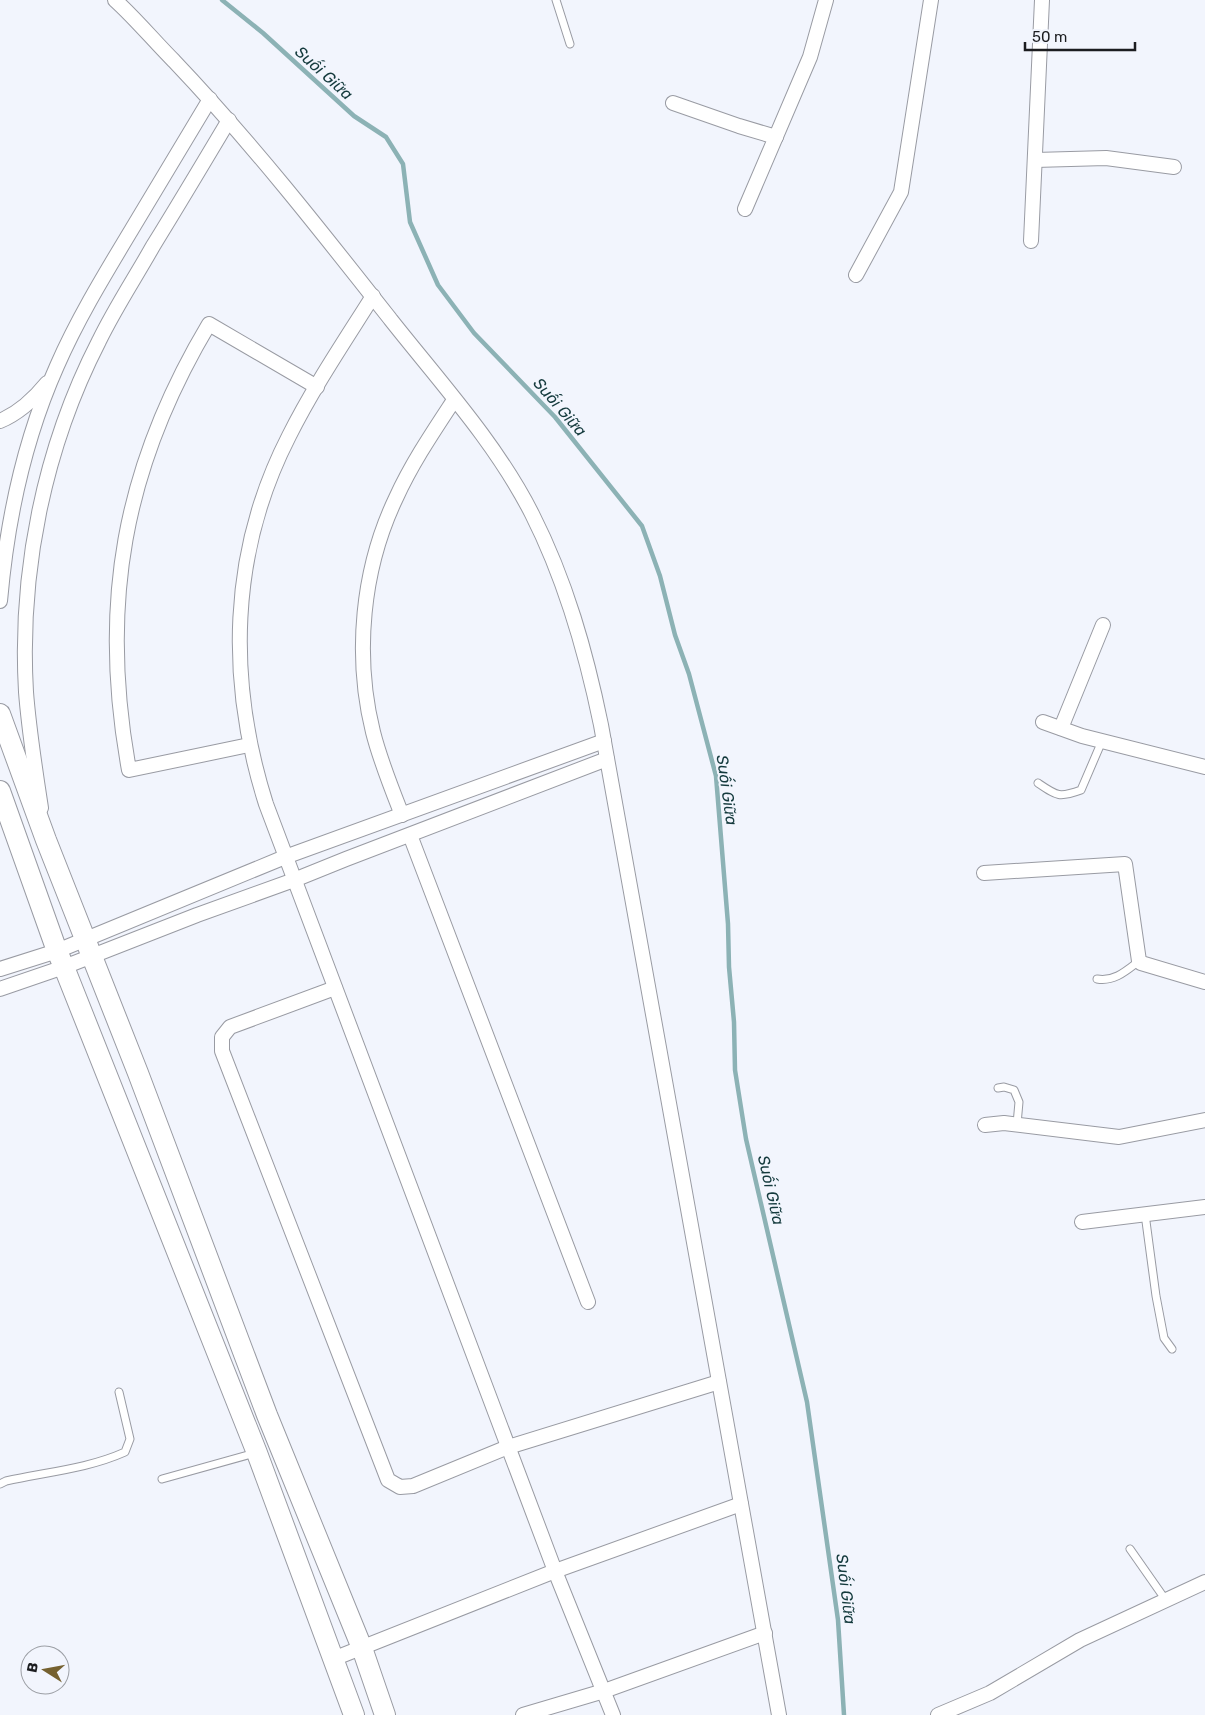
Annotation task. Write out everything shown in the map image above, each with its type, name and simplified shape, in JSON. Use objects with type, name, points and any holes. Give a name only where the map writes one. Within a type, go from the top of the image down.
[{"type":"street","points":[[115,0],[229,120],[290,192],[373,296],[485,440],[512,479],[558,568],[584,648],[604,741],[779,1715]]},
{"type":"street","points":[[746,209],[810,57],[826,0]]},
{"type":"street","points":[[856,275],[901,192],[930,0]]},
{"type":"street","points":[[1031,241],[1042,0]]},
{"type":"street","points":[[0,421],[15,413],[39,393],[56,367],[93,293],[210,99]]},
{"type":"street","points":[[673,102],[776,137]]},
{"type":"street","points":[[46,840],[30,731],[25,650],[30,570],[44,492],[67,415],[98,342],[122,298],[229,120]]},
{"type":"street","points":[[1035,160],[1106,158],[1174,167]]},
{"type":"street","points":[[373,296],[288,437],[266,491],[250,547],[242,595],[239,633],[241,691],[249,745],[263,795],[294,880],[555,1571],[613,1715]]},
{"type":"street","points":[[249,745],[129,770],[119,705],[116,646],[125,539],[141,474],[163,412],[188,360],[209,324],[317,386]]},
{"type":"street","points":[[0,601],[9,526],[18,486],[28,445],[56,367]]},
{"type":"street","points":[[402,815],[380,755],[368,707],[363,657],[365,608],[376,552],[395,499],[407,474],[454,400]]},
{"type":"street","points":[[1061,728],[1103,625]]},
{"type":"street","points":[[0,711],[46,840],[267,1415],[362,1648],[384,1715]]},
{"type":"street","points":[[1043,722],[1102,741],[1205,767]]},
{"type":"street","points":[[0,989],[60,959],[88,948],[285,856],[604,741]]},
{"type":"street","points":[[88,948],[197,915],[294,880],[607,759]]},
{"type":"street","points":[[0,791],[60,959],[257,1453],[354,1715]]},
{"type":"street","points":[[410,835],[588,1302]]},
{"type":"street","points":[[984,873],[1125,864],[1138,961],[1205,982]]},
{"type":"street","points":[[0,969],[60,959]]},
{"type":"street","points":[[335,988],[230,1027],[222,1037],[222,1051],[388,1480],[400,1487],[413,1486],[508,1447],[719,1382]]},
{"type":"street","points":[[985,1125],[1017,1124],[1119,1137],[1205,1120]]},
{"type":"street","points":[[1082,1222],[1205,1207]]},
{"type":"street","points":[[333,1659],[555,1571],[741,1504]]},
{"type":"street","points":[[938,1715],[990,1693],[1080,1640],[1205,1582]]},
{"type":"street","points":[[523,1715],[604,1691],[764,1634]]},
{"type":"lane","points":[[556,0],[570,44]]},
{"type":"lane","points":[[1038,782],[1051,792],[1065,796],[1081,790],[1102,741]]},
{"type":"lane","points":[[1097,979],[1104,980],[1120,976],[1138,961]]},
{"type":"lane","points":[[998,1088],[1004,1087],[1014,1090],[1019,1102],[1017,1124]]},
{"type":"lane","points":[[1145,1214],[1156,1296],[1164,1338],[1172,1349]]},
{"type":"lane","points":[[0,1484],[6,1480],[92,1464],[107,1460],[124,1452],[130,1439],[119,1392]]},
{"type":"lane","points":[[162,1479],[257,1453]]},
{"type":"lane","points":[[1130,1549],[1165,1599]]},
{"type":"waterway","name":"Suối Giữa","points":[[222,0],[263,33],[354,116],[386,137],[403,164],[410,222],[438,285],[474,333],[555,417],[642,526],[660,576],[675,635],[689,674],[716,776],[728,924],[735,1070],[746,1139],[807,1402],[838,1620],[844,1715]]}]
